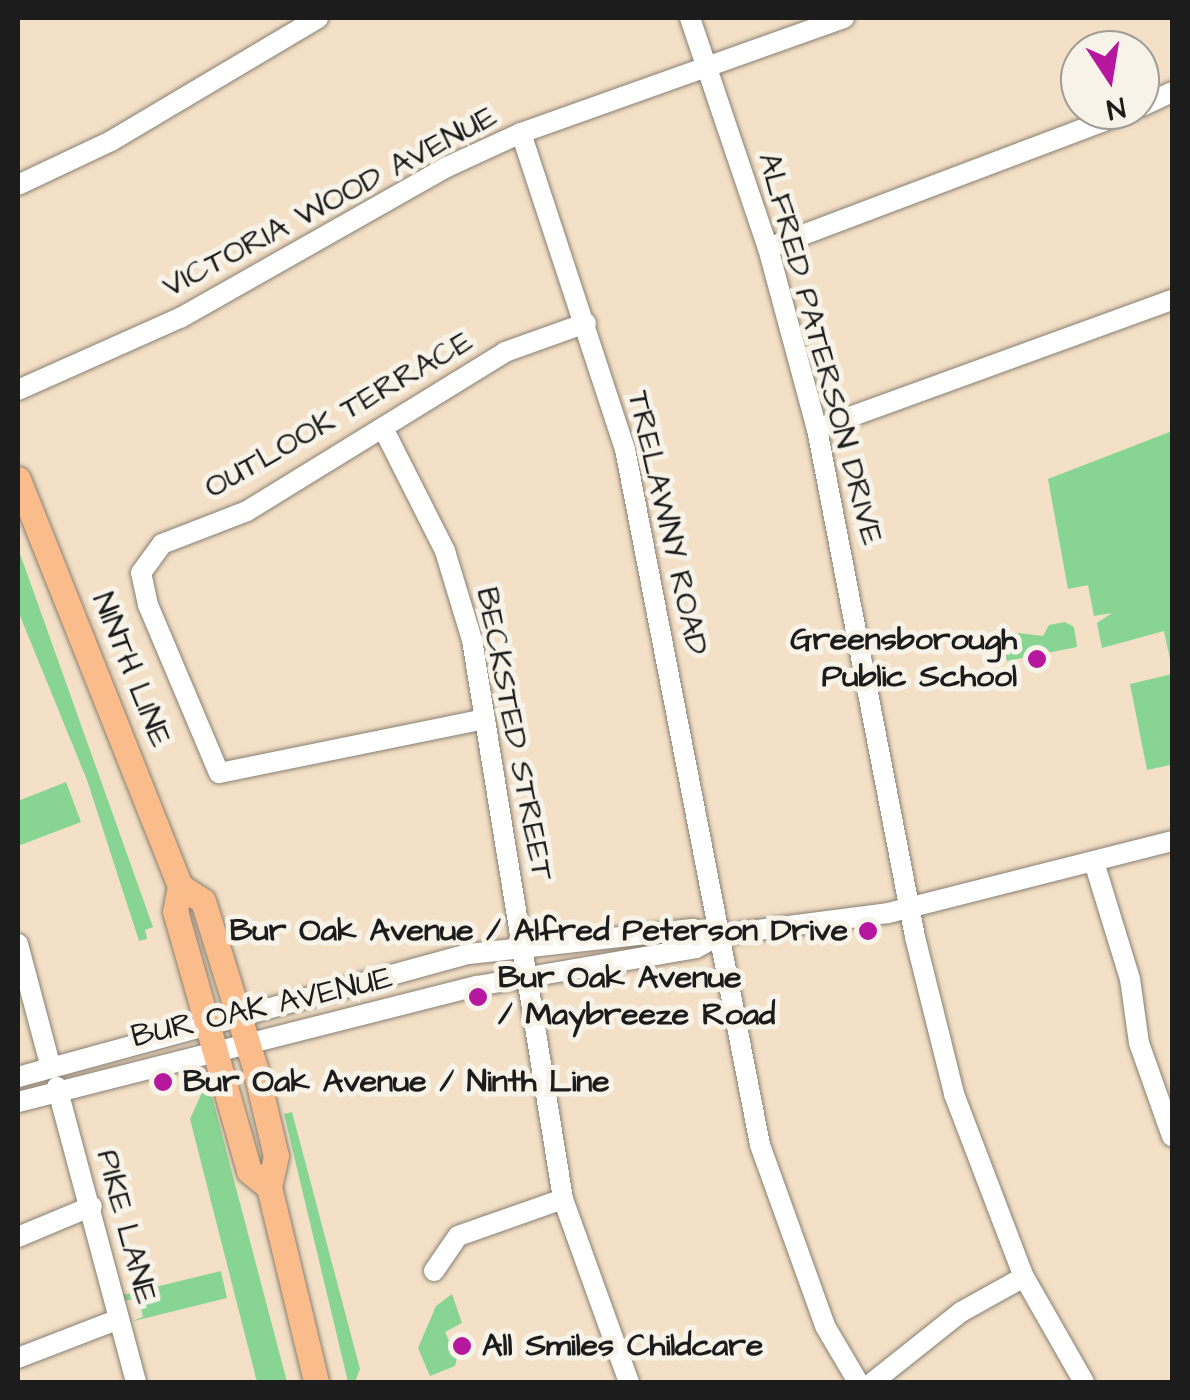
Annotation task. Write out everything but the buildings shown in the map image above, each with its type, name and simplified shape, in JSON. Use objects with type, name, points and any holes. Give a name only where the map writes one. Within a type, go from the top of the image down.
[{"type":"main road","name":"NINTH LINE","points":[[18,479],[180,886],[175,911],[249,1170],[269,1187],[316,1382]]},
{"type":"main road","name":"NINTH LINE","points":[[180,886],[203,901],[248,1044],[273,1134],[276,1171],[269,1187]]},
{"type":"street","points":[[18,185],[111,141],[318,18]]},
{"type":"street","name":"ALFRED PATERSON DRIVE","points":[[690,18],[768,248],[817,430],[909,909],[954,1094],[1024,1278],[1084,1382]]},
{"type":"street","name":"VICTORIA WOOD AVENUE","points":[[18,390],[180,318],[447,167],[521,133],[844,18]]},
{"type":"street","points":[[768,248],[1081,130]]},
{"type":"street","name":"TRELAWNY ROAD","points":[[521,133],[626,449],[765,1160],[825,1326],[858,1382]]},
{"type":"street","points":[[817,430],[1172,300]]},
{"type":"street","name":"OUTLOOK TERRACE","points":[[485,719],[219,773],[148,605],[141,573],[162,544],[247,511],[505,352],[586,323]]},
{"type":"street","name":"BECKSTED STREET","points":[[384,430],[445,551],[472,640],[506,830],[518,946]]},
{"type":"street","name":"BUR OAK AVENUE","points":[[18,1077],[50,1064],[209,1022],[518,946],[693,929],[719,935],[909,909],[1172,841]]},
{"type":"street","points":[[1094,862],[1130,980],[1139,1043],[1172,1136]]},
{"type":"street","name":"BUR OAK AVENUE","points":[[18,1102],[57,1087],[522,977],[696,948],[719,935]]},
{"type":"street","points":[[18,944],[50,1064]]},
{"type":"street","points":[[518,946],[562,1199],[629,1382]]},
{"type":"street","name":"PIKE LANE","points":[[57,1087],[92,1206],[136,1382]]},
{"type":"street","points":[[434,1271],[458,1236],[562,1199]]},
{"type":"street","points":[[18,1236],[92,1206]]},
{"type":"street","points":[[872,1382],[961,1312],[1024,1278]]},
{"type":"street","points":[[18,1358],[120,1319]]},
{"type":"green space","points":[[1172,431],[1172,669],[1164,631],[1102,648],[1097,623],[1112,613],[1094,616],[1088,585],[1068,589],[1048,479]]},
{"type":"green space","points":[[18,548],[153,927],[145,930],[147,939],[139,941],[87,780],[18,611]]},
{"type":"green space","points":[[1065,622],[1074,627],[1077,647],[1007,661],[1003,642],[1010,632],[1043,636],[1049,625]]},
{"type":"green space","points":[[1172,674],[1170,765],[1147,770],[1130,684]]},
{"type":"green space","points":[[66,782],[81,822],[18,846],[18,801]]},
{"type":"green space","points":[[205,1086],[210,1089],[287,1382],[257,1382],[190,1119]]},
{"type":"green space","points":[[292,1112],[360,1369],[355,1382],[348,1382],[284,1114]]},
{"type":"green space","points":[[221,1271],[227,1298],[130,1322],[143,1317],[139,1298],[124,1301],[122,1295]]},
{"type":"green space","points":[[452,1294],[462,1323],[445,1332],[457,1358],[455,1366],[430,1376],[418,1348],[436,1306]]},
{"type":"place","name":"Greensborough Public School","points":[[1037,659]]},
{"type":"place","name":"Bur Oak Avenue / Alfred Peterson Drive","points":[[868,931]]},
{"type":"place","name":"Bur Oak Avenue / Maybreeze Road","points":[[478,997]]},
{"type":"place","name":"Bur Oak Avenue / Ninth Line","points":[[163,1082]]},
{"type":"place","name":"All Smiles Childcare","points":[[462,1346]]}]
